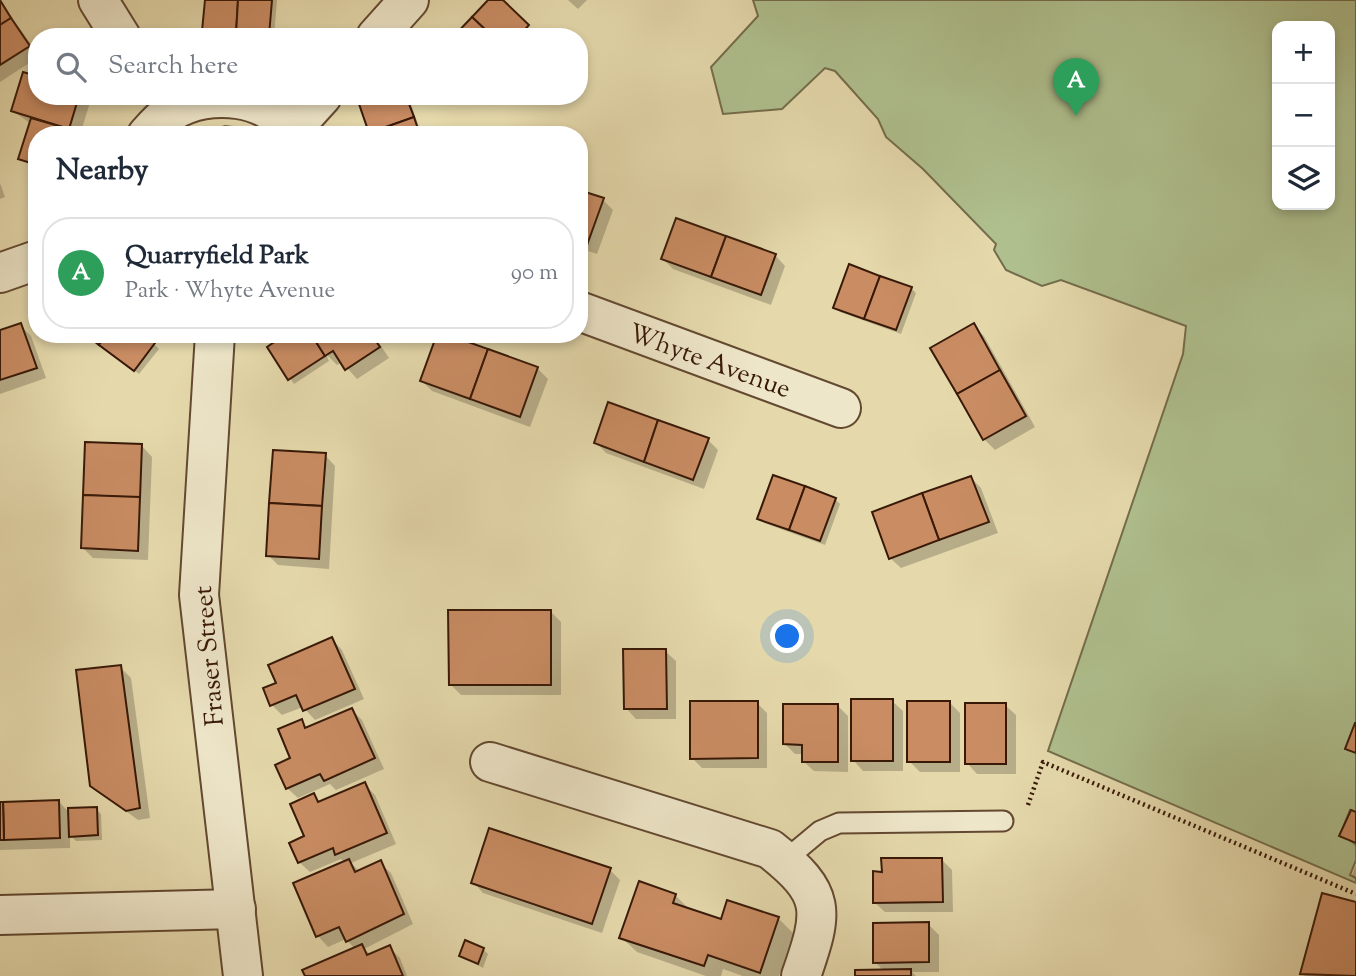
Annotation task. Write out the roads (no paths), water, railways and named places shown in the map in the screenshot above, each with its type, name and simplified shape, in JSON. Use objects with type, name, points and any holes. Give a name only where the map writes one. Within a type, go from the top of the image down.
[{"type":"street","points":[[98,0],[115,28]]},
{"type":"street","points":[[384,28],[409,0]]},
{"type":"street","points":[[159,115],[184,105]]},
{"type":"street","points":[[256,105],[271,112],[286,126]]},
{"type":"street","points":[[298,126],[315,105]]},
{"type":"street","points":[[0,273],[28,263]]},
{"type":"street","name":"Whyte Avenue","points":[[588,315],[841,408]]},
{"type":"street","name":"Fraser Street","points":[[214,343],[200,595],[243,976]]},
{"type":"street","points":[[491,762],[770,849],[802,874],[815,896],[817,930],[801,976]]},
{"type":"street","points":[[0,915],[236,909]]},
{"type":"lane","points":[[784,861],[820,831],[839,823],[1003,821]]},
{"type":"place","name":"Quarryfield Park","points":[[1076,116]]}]
